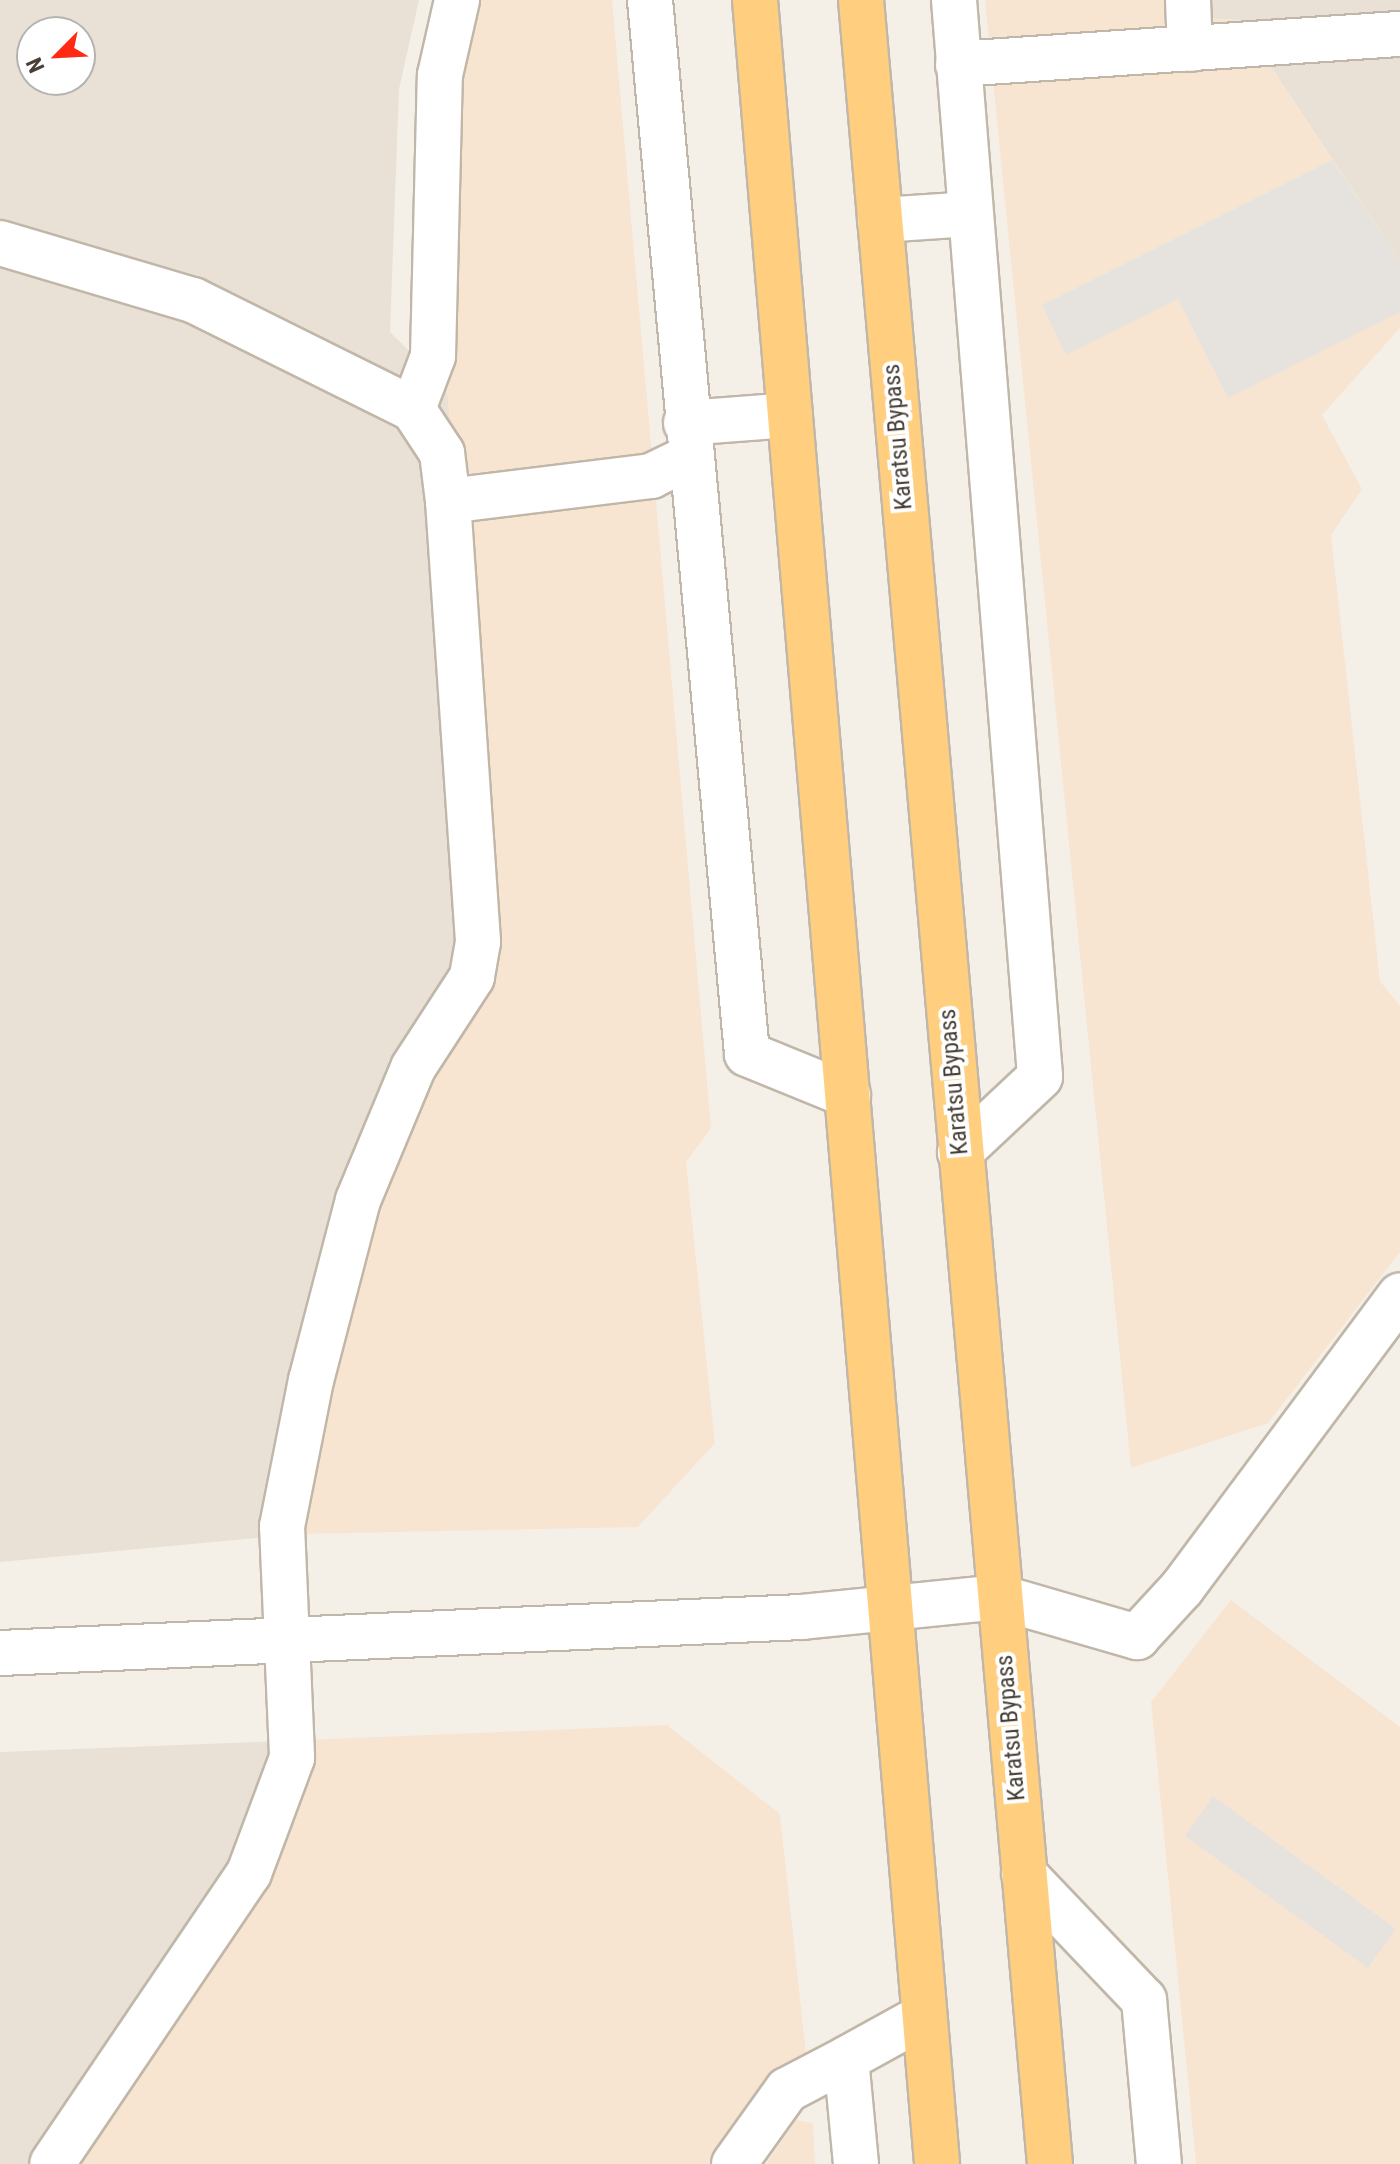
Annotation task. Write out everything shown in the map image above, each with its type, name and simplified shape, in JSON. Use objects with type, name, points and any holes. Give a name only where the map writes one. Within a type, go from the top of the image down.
[{"type":"highway","points":[[755,0],[892,1608],[922,2017],[937,2164]]},
{"type":"highway","name":"Karatsu Bypass","points":[[861,0],[1050,2164]]},
{"type":"street","points":[[413,409],[433,356],[440,75],[457,0]]},
{"type":"street","points":[[650,0],[688,440],[747,1054],[848,1095]]},
{"type":"street","points":[[954,0],[1040,1077],[960,1152]]},
{"type":"street","points":[[1188,0],[1190,49]]},
{"type":"street","points":[[958,64],[1400,34]]},
{"type":"street","points":[[880,220],[970,214]]},
{"type":"street","points":[[0,243],[193,300],[413,409],[442,453],[448,501],[478,942],[472,977],[413,1068],[358,1200],[282,1526],[292,1758],[249,1873],[52,2164]]},
{"type":"street","points":[[448,501],[651,476],[688,440],[790,415]]},
{"type":"street","points":[[0,1653],[892,1608],[999,1597],[1137,1637],[1182,1588],[1400,1295]]},
{"type":"street","points":[[1024,1874],[1144,2000],[1159,2164]]},
{"type":"street","points":[[734,2164],[787,2090],[922,2017]]},
{"type":"street","points":[[846,2059],[856,2164]]},
{"type":"shaded area","points":[[0,0],[419,0],[399,89],[390,332],[447,388],[498,953],[299,1534],[0,1562]]},
{"type":"shaded area","points":[[439,0],[612,0],[711,1128],[686,1162],[715,1443],[638,1527],[299,1534],[373,1207],[428,1080],[498,953],[447,388],[413,355],[416,87]]},
{"type":"shaded area","points":[[985,0],[1165,0],[1166,16],[1240,20],[1400,261],[1400,328],[1322,415],[1362,489],[1331,535],[1380,981],[1400,1006],[1400,1252],[1268,1423],[1131,1468]]},
{"type":"shaded area","points":[[1165,0],[1400,0],[1400,261],[1240,20],[1166,16]]},
{"type":"shaded area","points":[[1332,160],[1400,261],[1400,312],[1228,398],[1178,299],[1066,355],[1042,305]]},
{"type":"shaded area","points":[[1231,1600],[1400,1727],[1400,2164],[1196,2164],[1151,1702]]},
{"type":"shaded area","points":[[667,1725],[780,1814],[807,2063],[720,2164],[82,2164],[294,1828],[307,1740]]},
{"type":"shaded area","points":[[307,1740],[294,1828],[82,2164],[0,2164],[0,1752]]},
{"type":"shaded area","points":[[1213,1796],[1396,1929],[1368,1968],[1185,1836]]},
{"type":"shaded area","points":[[796,2120],[813,2123],[815,2164],[766,2164]]}]
